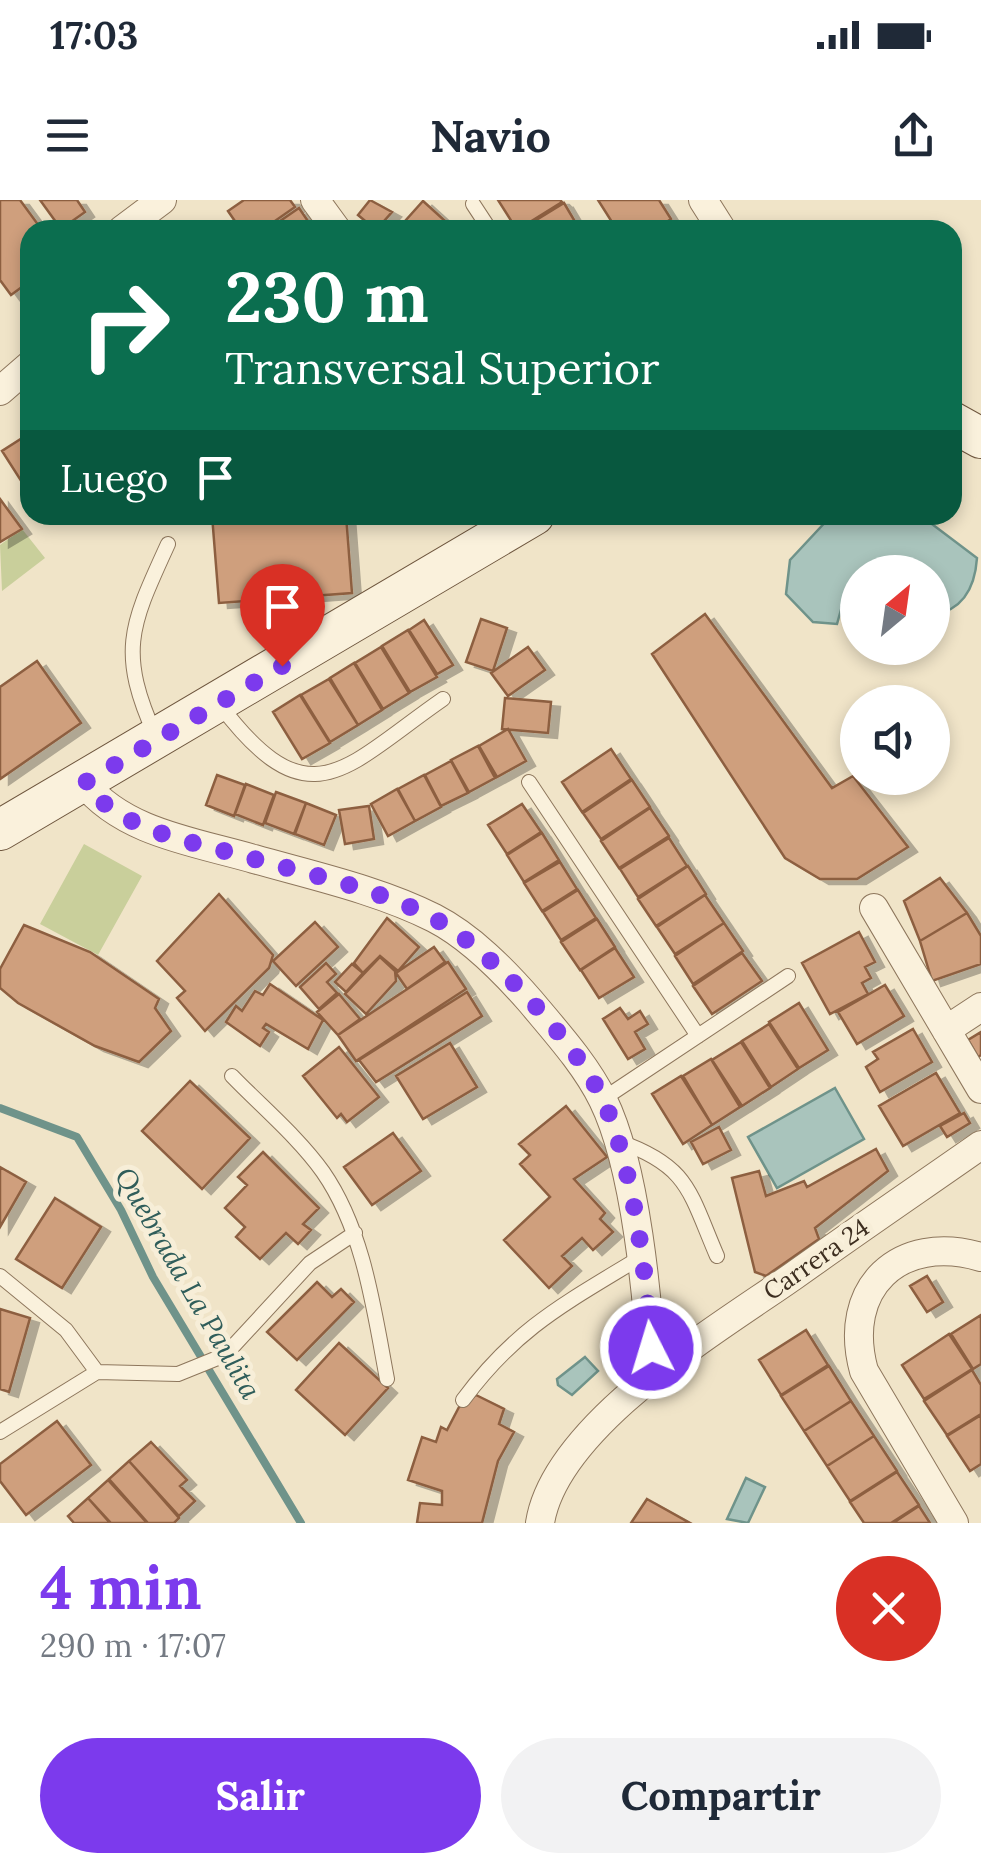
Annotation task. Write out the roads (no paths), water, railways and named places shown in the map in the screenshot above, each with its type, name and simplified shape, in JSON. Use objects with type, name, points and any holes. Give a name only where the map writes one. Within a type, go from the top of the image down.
[{"type":"main road","points":[[0,830],[220,704],[517,525]]},
{"type":"street","points":[[135,220],[162,200]]},
{"type":"street","points":[[315,200],[330,220]]},
{"type":"street","points":[[0,391],[20,374]]},
{"type":"street","points":[[84,783],[118,815],[150,829],[359,889],[437,920],[482,952],[522,991],[603,1099],[618,1141],[641,1257],[652,1375]]},
{"type":"street","points":[[874,908],[981,1088]]},
{"type":"street","points":[[946,1030],[981,1007]]},
{"type":"street","name":"Carrera 24","points":[[540,1523],[549,1492],[566,1462],[652,1375],[981,1145]]},
{"type":"street","points":[[872,1220],[896,1261]]},
{"type":"street","points":[[954,1523],[864,1371],[856,1344],[867,1298],[896,1261],[924,1250],[956,1250],[981,1258]]},
{"type":"lane","points":[[473,204],[483,220]]},
{"type":"lane","points":[[158,740],[131,660],[134,617],[168,544]]},
{"type":"lane","points":[[220,704],[274,764],[308,776],[342,769],[443,698]]},
{"type":"lane","points":[[529,782],[698,1036]]},
{"type":"lane","points":[[603,1099],[788,976]]},
{"type":"lane","points":[[232,1076],[321,1170],[355,1233],[386,1379]]},
{"type":"lane","points":[[618,1141],[672,1165],[687,1185],[717,1256]]},
{"type":"lane","points":[[4,1425],[97,1372],[178,1374],[204,1367],[220,1358],[310,1262],[355,1233]]},
{"type":"lane","points":[[463,1400],[493,1360],[524,1330],[641,1257]]},
{"type":"lane","points":[[0,1276],[66,1330],[97,1372]]},
{"type":"water","points":[[823,525],[933,525],[977,558],[970,587],[950,609],[950,555],[840,555],[837,624],[813,622],[786,594],[790,560]]},
{"type":"water","points":[[835,1088],[864,1139],[777,1188],[748,1137]]},
{"type":"water","points":[[585,1357],[598,1371],[572,1395],[558,1385],[557,1379]]},
{"type":"water","points":[[746,1478],[765,1487],[748,1523],[727,1519]]},
{"type":"waterway","name":"Quebrada La Paulita","points":[[0,1108],[77,1137],[121,1210],[153,1277],[301,1523]]}]
